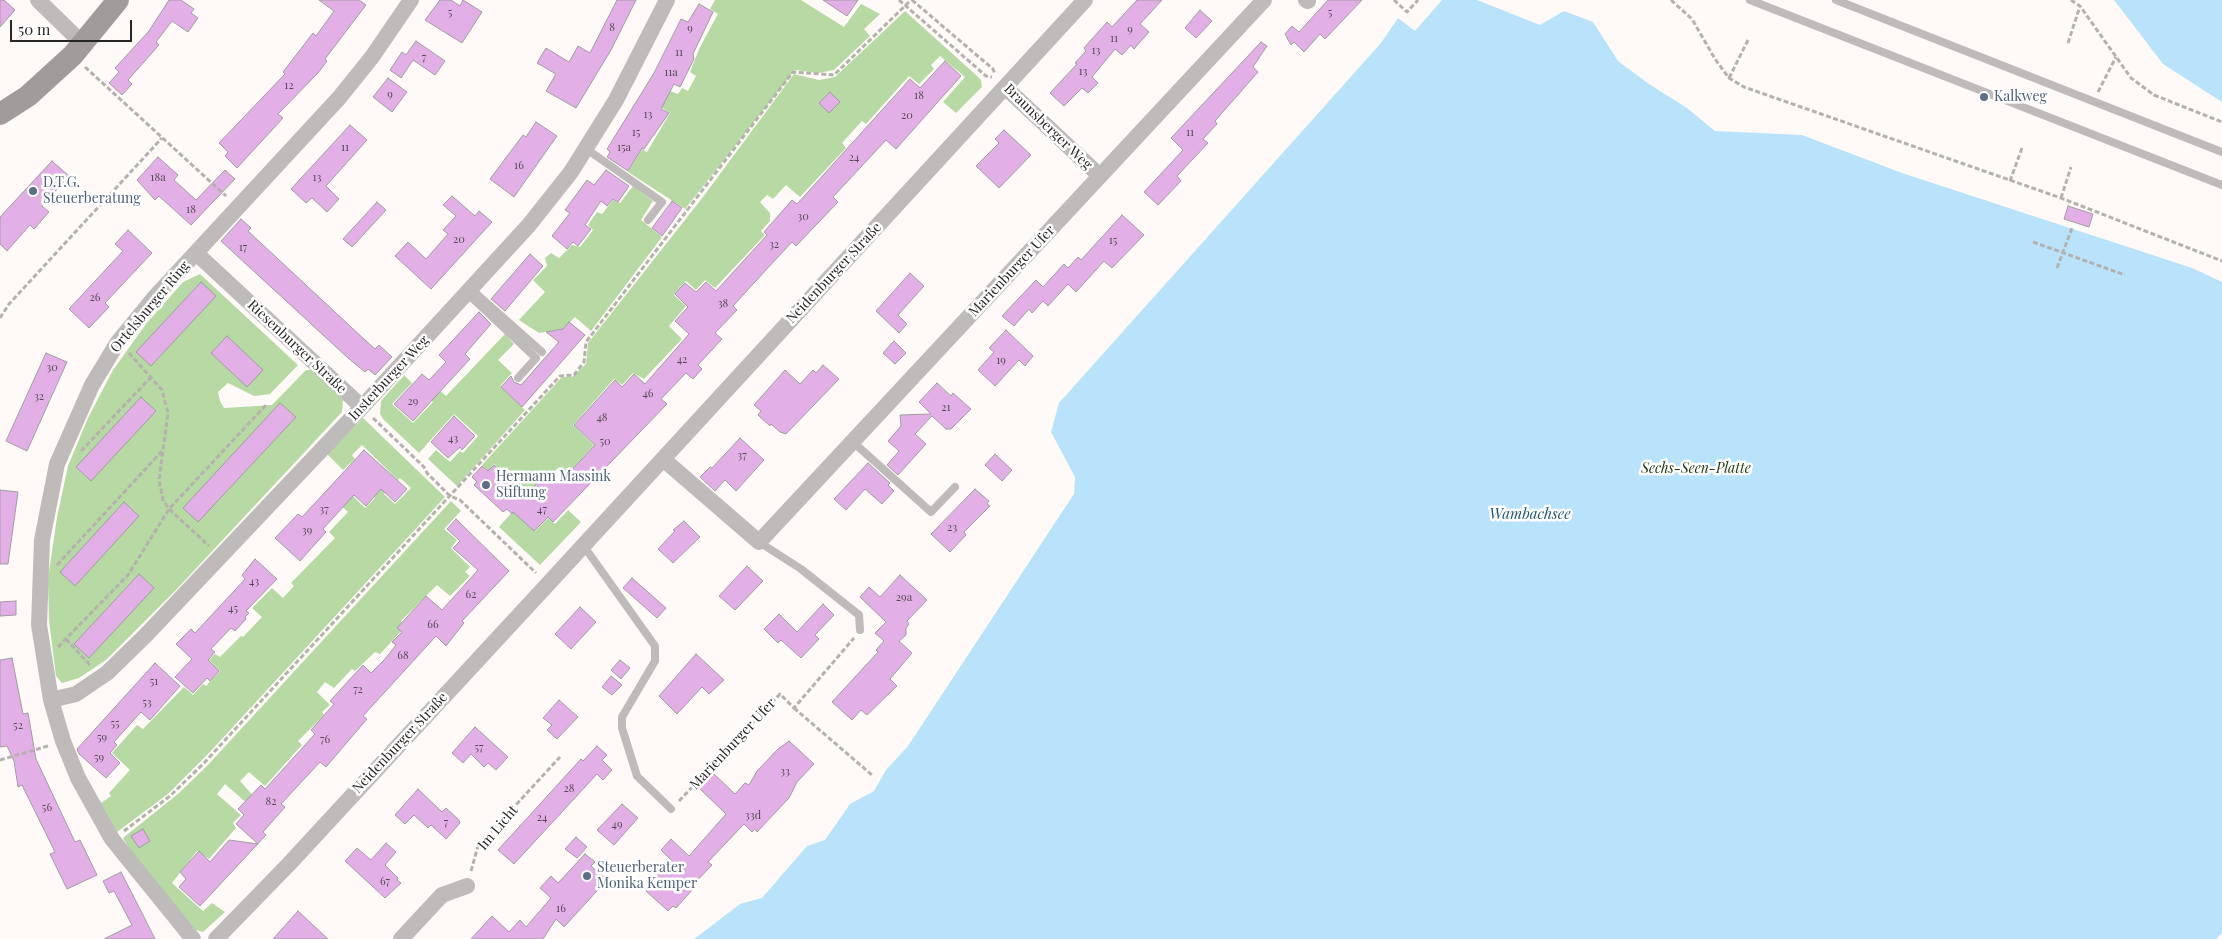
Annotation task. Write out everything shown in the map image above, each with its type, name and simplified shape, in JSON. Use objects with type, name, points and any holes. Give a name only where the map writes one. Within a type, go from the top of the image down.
[{"type":"main road","points":[[0,114],[28,96],[78,49],[118,0]]},
{"type":"street","points":[[38,0],[78,49]]},
{"type":"street","name":"Ortelsburger Ring","points":[[193,939],[112,840],[78,778],[63,741],[51,700],[40,625],[40,584],[42,540],[57,464],[92,385],[118,342],[196,253],[339,98],[372,57],[411,0]]},
{"type":"street","name":"Insterburger Weg","points":[[51,700],[76,694],[100,677],[146,636],[362,407],[529,225],[570,172],[616,100],[667,0]]},
{"type":"street","name":"Neidenburger Straße","points":[[216,939],[289,864],[1085,0]]},
{"type":"street","name":"Marienburger Ufer","points":[[759,542],[1264,0]]},
{"type":"street","name":"Braunsberger Weg","points":[[1006,87],[1100,176]]},
{"type":"street","name":"Riesenburger Straße","points":[[196,253],[362,407]]},
{"type":"street","points":[[663,459],[759,542]]},
{"type":"street","points":[[401,939],[442,896],[467,886]]},
{"type":"lane","points":[[1750,0],[2222,185]]},
{"type":"lane","points":[[1836,0],[2222,152]]},
{"type":"lane","points":[[586,148],[662,202],[648,220]]},
{"type":"lane","points":[[469,291],[542,352]]},
{"type":"lane","points":[[469,291],[536,358],[518,378]]},
{"type":"lane","points":[[854,442],[931,512],[955,487]]},
{"type":"lane","points":[[759,542],[801,569],[860,615],[860,630]]},
{"type":"lane","points":[[583,545],[655,646],[655,661],[622,717],[622,728],[636,776],[671,809]]},
{"type":"path","name":"Braunsberger Weg","points":[[899,0],[986,76],[996,78],[993,69],[912,0]]},
{"type":"path","points":[[112,840],[170,796],[204,763],[560,376],[574,375],[584,362],[586,342],[793,72],[834,75],[912,0]]},
{"type":"path","points":[[1394,0],[1407,12],[1418,0]]},
{"type":"path","points":[[1671,0],[1692,19],[1715,60],[1729,78],[1744,87],[2061,198],[2222,261]]},
{"type":"path","points":[[2071,0],[2080,6],[2131,78],[2154,95],[2222,122]]},
{"type":"path","points":[[2068,43],[2080,6]]},
{"type":"path","points":[[1729,78],[1748,40]]},
{"type":"path","points":[[78,49],[162,138],[238,207]]},
{"type":"path","points":[[2093,101],[2116,57]]},
{"type":"path","points":[[0,318],[9,304],[162,138]]},
{"type":"path","points":[[2010,181],[2022,148]]},
{"type":"path","points":[[2061,198],[2072,167]]},
{"type":"path","points":[[2058,268],[2072,228]]},
{"type":"path","points":[[2033,242],[2125,275]]},
{"type":"path","points":[[118,342],[152,376],[162,390],[168,413],[159,480],[163,500],[169,509],[221,557]]},
{"type":"path","points":[[57,464],[74,459],[152,376]]},
{"type":"path","points":[[44,662],[128,575],[169,509],[267,404]]},
{"type":"path","points":[[362,407],[450,496],[460,500],[548,584]]},
{"type":"path","points":[[40,584],[164,449]]},
{"type":"path","name":"Marienburger Ufer","points":[[671,809],[780,694],[794,708],[860,630]]},
{"type":"path","points":[[66,639],[100,677]]},
{"type":"path","points":[[794,708],[872,775]]},
{"type":"path","points":[[0,760],[63,741]]},
{"type":"path","name":"Im Licht","points":[[467,886],[478,846],[560,758]]},
{"type":"green space","points":[[715,0],[801,0],[844,27],[861,4],[880,14],[864,29],[870,36],[834,70],[818,73],[795,70],[685,209],[628,172],[642,149],[647,152],[670,113],[656,104],[664,89],[678,94],[682,88],[688,91],[696,76],[690,72],[700,47],[718,14],[710,9]]},
{"type":"green space","points":[[905,11],[975,74],[981,80],[982,87],[956,113],[943,102],[965,77],[940,56],[931,65],[934,69],[919,84],[909,76],[866,124],[862,121],[842,143],[846,148],[800,197],[786,185],[773,199],[767,195],[760,202],[770,213],[770,221],[761,231],[765,235],[715,288],[705,280],[696,290],[686,281],[679,288],[674,295],[686,306],[669,326],[682,339],[644,379],[633,373],[622,385],[614,379],[573,425],[594,445],[568,474],[559,467],[551,475],[546,472],[523,502],[518,498],[524,491],[494,464],[488,471],[482,465],[562,377],[572,377],[586,364],[588,343],[703,197],[794,74],[819,80],[835,77]]},
{"type":"green space","points":[[633,186],[653,201],[641,220],[662,237],[591,331],[575,317],[563,329],[539,333],[519,320],[545,292],[533,280],[547,266],[545,258],[551,253],[559,258],[572,245],[580,247],[593,230],[588,225],[597,212],[602,214],[613,200],[620,203]]},
{"type":"green space","points":[[200,274],[298,365],[270,394],[254,396],[228,383],[218,392],[224,408],[272,405],[306,370],[312,370],[343,400],[342,412],[176,590],[106,660],[79,678],[62,683],[56,676],[49,620],[48,579],[57,517],[68,466],[88,418],[113,370],[146,324],[183,282]]},
{"type":"green space","points":[[505,334],[514,344],[498,360],[512,373],[500,386],[525,410],[457,486],[428,459],[436,450],[450,462],[460,451],[463,453],[478,436],[454,414],[419,453],[384,420],[380,414],[381,401],[404,375],[412,383],[392,404],[413,423],[433,402],[423,392],[432,384],[446,396]]},
{"type":"green space","points":[[363,418],[445,497],[209,753],[168,794],[117,832],[101,803],[111,796],[109,793],[130,770],[112,753],[137,725],[143,729],[184,687],[193,695],[203,684],[206,686],[220,671],[209,660],[215,654],[220,657],[262,617],[252,608],[272,588],[283,598],[294,586],[291,583],[335,538],[329,532],[348,512],[335,500],[346,489],[365,508],[375,498],[355,479],[387,490],[384,494],[395,504],[411,488],[400,478],[398,480],[362,445],[352,455],[355,459],[343,470],[327,454]]},
{"type":"green space","points":[[451,501],[461,511],[444,529],[457,540],[451,548],[470,567],[465,572],[470,576],[450,596],[437,585],[401,621],[406,626],[380,654],[375,652],[355,671],[352,669],[334,688],[325,682],[317,692],[330,705],[322,712],[324,715],[298,741],[302,745],[265,786],[249,772],[240,781],[256,799],[249,805],[225,784],[217,794],[241,815],[233,823],[236,828],[209,859],[197,851],[172,883],[203,911],[212,903],[225,912],[203,932],[196,930],[138,863],[123,838],[179,793],[207,766]]},
{"type":"green space","points":[[568,510],[581,522],[540,565],[499,527],[513,511],[535,531],[548,518],[555,524]]},
{"type":"water","name":"Wambachsee","points":[[1442,0],[1477,0],[1540,25],[1564,11],[1593,22],[1618,61],[1649,84],[1687,108],[1715,131],[1802,135],[1902,173],[2192,268],[2222,282],[2222,933],[2216,939],[694,939],[740,904],[762,898],[807,846],[825,840],[850,804],[874,791],[886,770],[908,746],[1074,494],[1075,477],[1051,432],[1059,403],[1381,43],[1398,18],[1415,31]]},
{"type":"water","points":[[2114,0],[2222,0],[2222,102],[2163,64]]},
{"type":"building","points":[[0,0],[4,0],[15,10],[0,27]]},
{"type":"building","points":[[169,0],[181,0],[194,9],[191,13],[198,18],[188,32],[172,21],[156,42],[159,45],[128,80],[132,84],[122,95],[109,83],[119,72],[115,68],[149,31]]},
{"type":"building","points":[[319,0],[359,0],[366,5],[325,59],[327,61],[318,73],[278,114],[283,118],[237,168],[225,156],[228,152],[219,143],[285,74],[283,72],[313,33],[316,36],[334,11]]},
{"type":"building","points":[[440,0],[451,0],[460,6],[463,0],[482,12],[462,43],[425,20]]},
{"type":"building","points":[[617,0],[636,0],[611,50],[576,108],[546,91],[556,74],[537,63],[546,48],[569,62],[578,46],[590,53]]},
{"type":"building","points":[[823,0],[858,0],[847,16]]},
{"type":"building","points":[[1137,0],[1162,0],[1140,24],[1149,32],[1134,49],[1131,45],[1122,55],[1115,49],[1092,77],[1098,83],[1088,93],[1082,88],[1064,106],[1050,93],[1077,64],[1075,63],[1086,51],[1084,48],[1107,22],[1112,27]]},
{"type":"building","points":[[1328,0],[1362,0],[1325,39],[1320,34],[1304,52],[1294,42],[1291,45],[1285,34],[1292,26],[1299,32]]},
{"type":"building","points":[[699,4],[713,12],[693,54],[694,59],[680,87],[674,84],[661,109],[669,113],[644,149],[642,148],[628,171],[607,157],[610,152],[607,149],[654,73],[681,19],[688,22]]},
{"type":"building","points":[[1200,10],[1212,21],[1196,38],[1185,28]]},
{"type":"building","points":[[416,41],[445,61],[435,75],[413,60],[401,78],[390,70],[402,52],[406,55]]},
{"type":"building","points":[[1261,42],[1267,46],[1253,67],[1258,72],[1215,121],[1217,124],[1203,139],[1208,143],[1177,176],[1181,181],[1158,205],[1144,192],[1183,150],[1171,138]]},
{"type":"building","points":[[945,61],[961,76],[896,149],[886,140],[833,197],[838,202],[796,246],[792,242],[765,271],[733,306],[737,310],[715,333],[722,339],[698,365],[702,369],[693,379],[686,373],[661,399],[667,404],[553,522],[548,517],[534,531],[513,512],[512,514],[507,509],[503,512],[474,485],[477,482],[472,477],[482,466],[488,471],[494,465],[526,494],[546,475],[555,484],[566,473],[568,474],[595,445],[574,425],[615,380],[622,387],[634,374],[645,384],[689,334],[675,321],[688,307],[675,294],[680,288],[685,283],[696,292],[706,282],[716,291],[767,235],[764,232],[792,200],[797,204],[910,79],[920,88]]},
{"type":"building","points":[[388,78],[407,92],[392,112],[373,97]]},
{"type":"building","points":[[830,92],[840,102],[829,113],[819,103]]},
{"type":"building","points":[[536,122],[557,136],[514,197],[490,179],[523,135],[526,137]]},
{"type":"building","points":[[350,125],[367,140],[326,186],[339,199],[327,212],[312,198],[306,203],[291,189]]},
{"type":"building","points":[[1004,130],[1031,155],[999,188],[976,166],[999,143],[995,139]]},
{"type":"building","points":[[158,157],[178,175],[174,180],[196,200],[225,170],[235,179],[191,225],[159,196],[155,200],[137,180]]},
{"type":"building","points":[[52,161],[69,176],[42,206],[49,212],[34,229],[30,225],[7,251],[0,244],[0,217]]},
{"type":"building","points":[[606,170],[629,186],[618,202],[613,199],[607,206],[601,201],[585,225],[591,229],[578,246],[573,242],[567,249],[552,236],[570,213],[565,210],[587,180],[594,185]]},
{"type":"building","points":[[452,196],[475,216],[479,211],[492,222],[431,289],[395,256],[408,242],[426,259],[448,234],[443,230],[456,216],[443,205]]},
{"type":"building","points":[[672,201],[682,208],[662,236],[652,228]]},
{"type":"building","points":[[377,202],[386,210],[352,247],[343,239]]},
{"type":"building","points":[[2068,206],[2093,214],[2089,227],[2064,219]]},
{"type":"building","points":[[1122,215],[1144,235],[1112,268],[1104,261],[1076,292],[1068,284],[1048,306],[1043,301],[1032,313],[1029,309],[1014,326],[1002,316],[1036,280],[1043,287],[1064,264],[1068,268],[1078,257],[1081,260]]},
{"type":"building","points":[[241,219],[251,228],[248,231],[365,340],[375,349],[379,345],[392,357],[375,375],[368,369],[365,372],[348,358],[221,241]]},
{"type":"building","points":[[128,230],[152,253],[105,303],[109,307],[89,328],[69,309],[123,251],[115,244]]},
{"type":"building","points":[[530,254],[543,266],[505,311],[491,299]]},
{"type":"building","points":[[910,273],[924,286],[898,315],[907,324],[899,333],[876,311]]},
{"type":"building","points":[[201,282],[216,296],[151,366],[136,352]]},
{"type":"building","points":[[479,312],[491,324],[465,354],[470,359],[413,421],[394,404],[422,374],[429,380],[446,362],[439,355]]},
{"type":"building","points":[[569,322],[585,335],[522,407],[501,387],[511,376],[514,382],[521,385],[559,342],[546,332],[563,329]]},
{"type":"building","points":[[1006,330],[1033,356],[1025,366],[1019,360],[995,386],[978,370],[994,352],[989,348]]},
{"type":"building","points":[[227,336],[263,370],[247,387],[211,353]]},
{"type":"building","points":[[894,341],[906,353],[895,364],[883,353]]},
{"type":"building","points":[[46,353],[67,362],[27,451],[6,441]]},
{"type":"building","points":[[823,365],[839,379],[786,434],[780,432],[771,424],[770,426],[758,415],[761,411],[754,405],[785,370],[800,384],[813,370],[816,373]]},
{"type":"building","points":[[937,383],[951,396],[953,393],[971,409],[951,429],[946,429],[932,416],[915,434],[926,444],[898,475],[887,465],[899,451],[888,441],[901,426],[900,415],[931,414],[919,402]]},
{"type":"building","points":[[141,397],[156,411],[91,481],[76,467]]},
{"type":"building","points":[[280,403],[296,417],[198,522],[183,508]]},
{"type":"building","points":[[454,416],[475,436],[462,450],[460,447],[448,458],[431,442]]},
{"type":"building","points":[[740,438],[764,460],[736,491],[725,480],[715,491],[700,477],[710,467],[712,468]]},
{"type":"building","points":[[364,450],[407,489],[395,502],[381,489],[366,506],[354,495],[323,529],[326,532],[300,561],[275,538],[298,514],[302,517]]},
{"type":"building","points":[[995,454],[1012,470],[1002,481],[985,465]]},
{"type":"building","points":[[868,463],[890,483],[888,485],[894,491],[882,504],[865,489],[846,510],[834,499]]},
{"type":"building","points":[[975,489],[989,501],[987,504],[990,506],[964,532],[966,535],[950,552],[931,534]]},
{"type":"building","points":[[0,490],[18,492],[8,564],[0,564]]},
{"type":"building","points":[[124,502],[139,516],[75,586],[60,572]]},
{"type":"building","points":[[456,519],[509,571],[462,621],[464,623],[446,646],[436,636],[363,716],[367,719],[326,767],[320,762],[281,804],[285,807],[263,832],[266,835],[258,844],[236,824],[244,815],[238,809],[261,785],[265,789],[315,734],[311,730],[334,704],[330,701],[363,665],[371,673],[385,659],[396,645],[392,642],[402,632],[397,628],[426,596],[442,610],[478,570],[453,548],[460,541],[447,529]]},
{"type":"building","points":[[684,521],[700,537],[673,563],[658,549],[675,531],[673,530]]},
{"type":"building","points":[[255,559],[277,579],[246,611],[249,613],[245,617],[246,619],[235,631],[231,628],[211,649],[215,652],[208,660],[219,671],[210,681],[207,678],[193,693],[175,677],[192,659],[176,644],[191,629],[195,633],[245,579],[242,575]]},
{"type":"building","points":[[747,566],[763,581],[735,610],[719,596]]},
{"type":"building","points":[[139,574],[154,588],[89,658],[74,644]]},
{"type":"building","points":[[900,575],[927,600],[907,621],[909,624],[906,628],[906,635],[899,641],[912,653],[890,679],[897,686],[867,715],[861,710],[852,720],[832,702],[878,652],[876,650],[884,641],[875,633],[886,622],[860,597],[869,587],[880,597]]},
{"type":"building","points":[[632,578],[666,608],[657,618],[623,588]]},
{"type":"building","points":[[16,601],[16,615],[0,616],[0,602]]},
{"type":"building","points":[[823,604],[834,615],[815,635],[819,639],[801,658],[781,640],[778,643],[764,629],[779,614],[797,632]]},
{"type":"building","points":[[580,607],[596,622],[571,649],[555,634]]},
{"type":"building","points":[[696,654],[724,680],[709,694],[702,687],[677,714],[659,696]]},
{"type":"building","points":[[12,658],[23,714],[28,713],[36,759],[75,842],[80,840],[97,875],[67,889],[50,854],[55,852],[22,785],[18,787],[14,761],[7,746],[0,747],[0,660]]},
{"type":"building","points":[[620,660],[630,668],[621,679],[611,670]]},
{"type":"building","points":[[155,663],[180,686],[150,720],[141,712],[114,742],[117,745],[110,753],[120,763],[106,778],[79,754],[77,749]]},
{"type":"building","points":[[611,676],[622,685],[612,695],[602,687]]},
{"type":"building","points":[[559,700],[578,717],[557,739],[547,730],[552,725],[543,718]]},
{"type":"building","points":[[475,727],[508,757],[496,770],[488,763],[484,767],[471,754],[463,763],[452,753]]},
{"type":"building","points":[[789,741],[814,764],[797,782],[789,798],[757,832],[755,829],[752,832],[744,824],[708,862],[712,865],[691,887],[693,889],[676,908],[673,906],[668,911],[646,891],[650,887],[648,885],[671,860],[661,850],[671,839],[689,856],[726,814],[698,787],[712,772],[735,794],[745,783],[749,785],[757,771],[778,749]]},
{"type":"building","points":[[597,746],[607,755],[602,760],[612,770],[603,780],[597,774],[514,864],[498,850],[581,759],[583,761]]},
{"type":"building","points":[[418,789],[442,812],[446,808],[459,820],[460,823],[446,839],[431,825],[428,828],[414,815],[405,824],[395,815]]},
{"type":"building","points":[[622,804],[638,818],[614,845],[597,830]]},
{"type":"building","points":[[143,829],[150,841],[139,848],[131,836]]},
{"type":"building","points":[[576,837],[587,847],[577,858],[565,849]]},
{"type":"building","points":[[229,840],[258,844],[200,906],[179,887],[186,879],[180,872],[199,851],[210,862]]},
{"type":"building","points":[[386,843],[396,852],[385,865],[401,883],[385,898],[345,861],[357,848],[371,860]]},
{"type":"building","points":[[585,854],[595,862],[591,866],[607,880],[564,927],[556,919],[543,939],[471,939],[492,916],[509,932],[520,920],[526,927],[551,898],[540,888],[551,876],[558,883]]},
{"type":"building","points":[[121,872],[155,939],[104,939],[132,925],[114,891],[109,893],[103,881]]},
{"type":"building","points":[[298,911],[328,939],[273,939]]},
{"type":"place","name":"Kalkweg","points":[[1984,97]]},
{"type":"place","name":"D.T.G. Steuerberatung","points":[[33,191]]},
{"type":"place","name":"Hermann Massink Stiftung","points":[[486,485]]},
{"type":"place","name":"Steuerberater Monika Kemper","points":[[587,876]]},
{"type":"park label","name":"Sechs-Seen-Platte","points":[[1696,469]]}]
